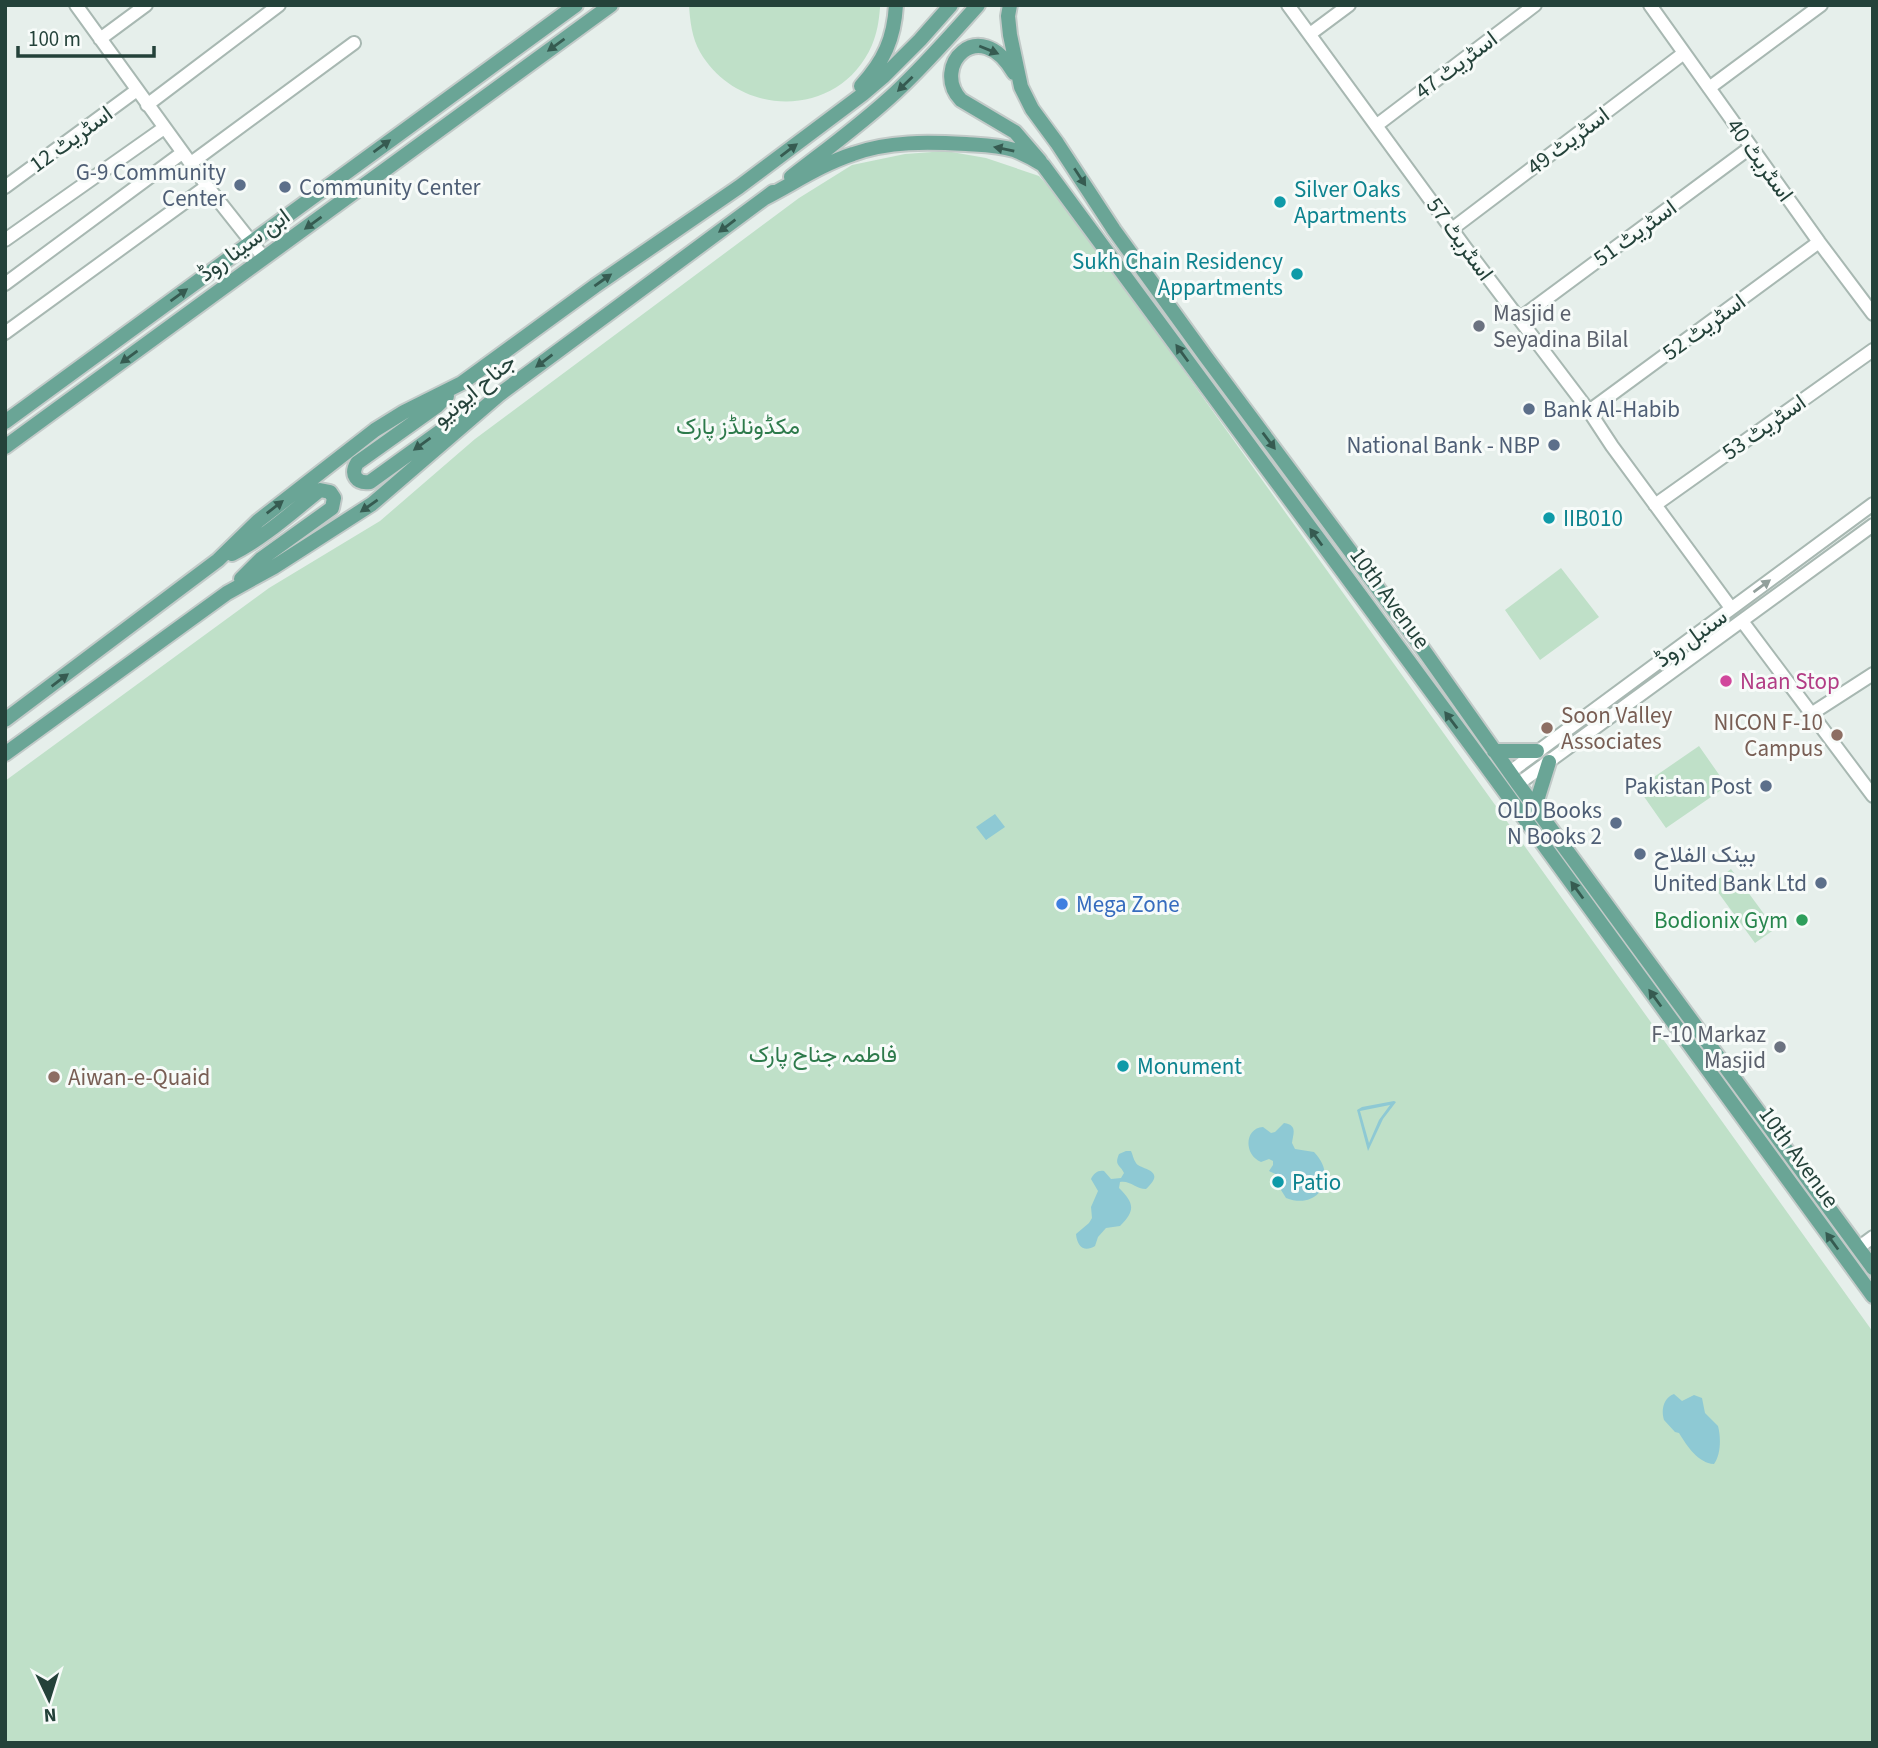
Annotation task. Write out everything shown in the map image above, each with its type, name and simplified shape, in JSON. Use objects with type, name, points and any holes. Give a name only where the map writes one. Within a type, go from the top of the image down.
[{"type":"main road","name":"ابن سینا روڈ","points":[[5,422],[576,5]]},
{"type":"main road","name":"ابن سینا روڈ","points":[[5,447],[611,5]]},
{"type":"main road","points":[[829,120],[874,71],[885,54],[896,5]]},
{"type":"main road","name":"جناح ایونیو","points":[[5,720],[218,560],[258,521],[375,430],[462,383],[829,120],[883,77],[951,5]]},
{"type":"main road","name":"جناح ایونیو","points":[[5,754],[227,593],[372,504],[500,394],[843,137],[895,93],[978,5]]},
{"type":"main road","name":"10th Avenue","points":[[1010,5],[1010,35],[1021,87],[1032,109],[1115,230],[1873,1268]]},
{"type":"main road","points":[[1021,87],[1004,57],[985,46],[974,46],[964,51],[952,66],[950,80],[955,93],[972,107],[1015,132],[1043,165]]},
{"type":"main road","name":"10th Avenue","points":[[765,198],[840,159],[886,145],[933,143],[995,146],[1013,150],[1043,165],[1873,1296]]},
{"type":"main road","points":[[462,383],[437,406],[357,463],[353,470],[358,481],[370,482],[482,401],[500,394]]},
{"type":"main road","points":[[1231,420],[1245,409]]},
{"type":"main road","points":[[218,560],[241,549],[320,490],[330,492],[334,498],[332,509],[261,559],[227,593]]},
{"type":"main road","points":[[1494,751],[1537,751]]},
{"type":"main road","points":[[1535,807],[1549,762]]},
{"type":"main road","points":[[1610,936],[1623,927]]},
{"type":"main road","points":[[1773,1160],[1786,1150]]},
{"type":"street","points":[[76,5],[206,186],[264,258]]},
{"type":"street","points":[[100,39],[146,5]]},
{"type":"street","points":[[147,105],[279,5]]},
{"type":"street","name":"اسٹریٹ 57","points":[[1288,5],[1451,229],[1589,411],[1731,608]]},
{"type":"street","points":[[1310,34],[1349,5]]},
{"type":"street","name":"اسٹریٹ 47","points":[[1377,125],[1535,5]]},
{"type":"street","name":"اسٹریٹ 40","points":[[1650,5],[1873,314]]},
{"type":"street","points":[[1709,88],[1821,5]]},
{"type":"street","points":[[5,284],[354,43]]},
{"type":"street","name":"اسٹریٹ 49","points":[[1451,229],[1684,53]]},
{"type":"street","name":"اسٹریٹ 12","points":[[5,187],[137,90]]},
{"type":"street","points":[[5,240],[164,128]]},
{"type":"street","name":"اسٹریٹ 51","points":[[1519,318],[1751,147]]},
{"type":"street","points":[[7,327],[206,186]]},
{"type":"street","name":"اسٹریٹ 52","points":[[1589,411],[1819,242]]},
{"type":"street","name":"اسٹریٹ 53","points":[[1655,505],[1873,350]]},
{"type":"street","name":"سنبل روڈ","points":[[1514,778],[1537,751],[1873,504]]},
{"type":"street","name":"سنبل روڈ","points":[[1514,778],[1549,762],[1873,525]]},
{"type":"street","points":[[1742,621],[1873,796]]},
{"type":"street","points":[[1811,714],[1873,674]]},
{"type":"street","points":[[1858,1248],[1873,1237]]},
{"type":"green space","points":[[689,5],[880,5],[880,8],[874,40],[857,69],[837,87],[814,97],[789,101],[763,99],[739,90],[717,74],[697,47]]},
{"type":"green space","name":"فاطمہ جناح پارک","points":[[946,151],[986,158],[1039,176],[1051,187],[1873,1332],[1873,1743],[5,1743],[5,781],[269,588],[380,521],[475,439],[799,198],[852,165],[905,154]]},
{"type":"green space","points":[[1561,568],[1599,617],[1540,660],[1505,610]]},
{"type":"green space","points":[[1699,746],[1727,786],[1666,828],[1638,788]]},
{"type":"green space","points":[[1731,869],[1775,929],[1755,943],[1712,884]]},
{"type":"water","points":[[995,814],[1005,827],[986,840],[976,827]]},
{"type":"water","points":[[1396,1102],[1383,1119],[1368,1151],[1357,1110]],"holes":[[[1390,1105],[1379,1120],[1369,1143],[1360,1111]]]},
{"type":"water","points":[[1284,1123],[1293,1128],[1292,1143],[1295,1149],[1314,1152],[1325,1171],[1322,1189],[1308,1200],[1286,1198],[1281,1190],[1282,1177],[1269,1171],[1273,1161],[1269,1159],[1261,1162],[1249,1148],[1250,1136],[1257,1128],[1263,1127],[1271,1133]]},
{"type":"water","points":[[1131,1151],[1138,1165],[1154,1174],[1152,1182],[1146,1189],[1120,1182],[1119,1188],[1130,1202],[1129,1215],[1120,1226],[1106,1228],[1098,1237],[1095,1246],[1084,1248],[1078,1242],[1076,1234],[1092,1218],[1091,1207],[1098,1191],[1091,1179],[1096,1172],[1102,1171],[1111,1179],[1121,1178],[1124,1173],[1117,1163],[1119,1154]]},
{"type":"water","points":[[1674,1394],[1682,1401],[1694,1395],[1702,1398],[1705,1413],[1718,1426],[1719,1451],[1714,1464],[1698,1457],[1679,1433],[1664,1420],[1664,1405],[1667,1398]]},
{"type":"place","name":"G-9 Community Center","points":[[240,185]]},
{"type":"place","name":"Community Center","points":[[285,187]]},
{"type":"place","name":"Silver Oaks Apartments","points":[[1280,202]]},
{"type":"place","name":"Sukh Chain Residency Appartments","points":[[1297,274]]},
{"type":"place","name":"Masjid e Seyadina Bilal","points":[[1479,326]]},
{"type":"place","name":"Bank Al-Habib","points":[[1529,409]]},
{"type":"place","name":"National Bank - NBP","points":[[1554,445]]},
{"type":"place","name":"IIB010","points":[[1549,518]]},
{"type":"place","name":"Naan Stop","points":[[1726,681]]},
{"type":"place","name":"Soon Valley Associates","points":[[1547,728]]},
{"type":"place","name":"NICON F-10 Campus","points":[[1837,735]]},
{"type":"place","name":"Pakistan Post","points":[[1766,786]]},
{"type":"place","name":"OLD Books N Books 2","points":[[1616,823]]},
{"type":"place","name":"بینک الفلاح","points":[[1640,854]]},
{"type":"place","name":"United Bank Ltd","points":[[1821,883]]},
{"type":"place","name":"Mega Zone","points":[[1062,904]]},
{"type":"place","name":"Bodionix Gym","points":[[1802,920]]},
{"type":"place","name":"F-10 Markaz Masjid","points":[[1780,1047]]},
{"type":"place","name":"Monument","points":[[1123,1066]]},
{"type":"place","name":"Aiwan-e-Quaid","points":[[54,1077]]},
{"type":"place","name":"Patio","points":[[1278,1182]]},
{"type":"park label","name":"مکڈونلڈز پارک","points":[[738,426]]}]
